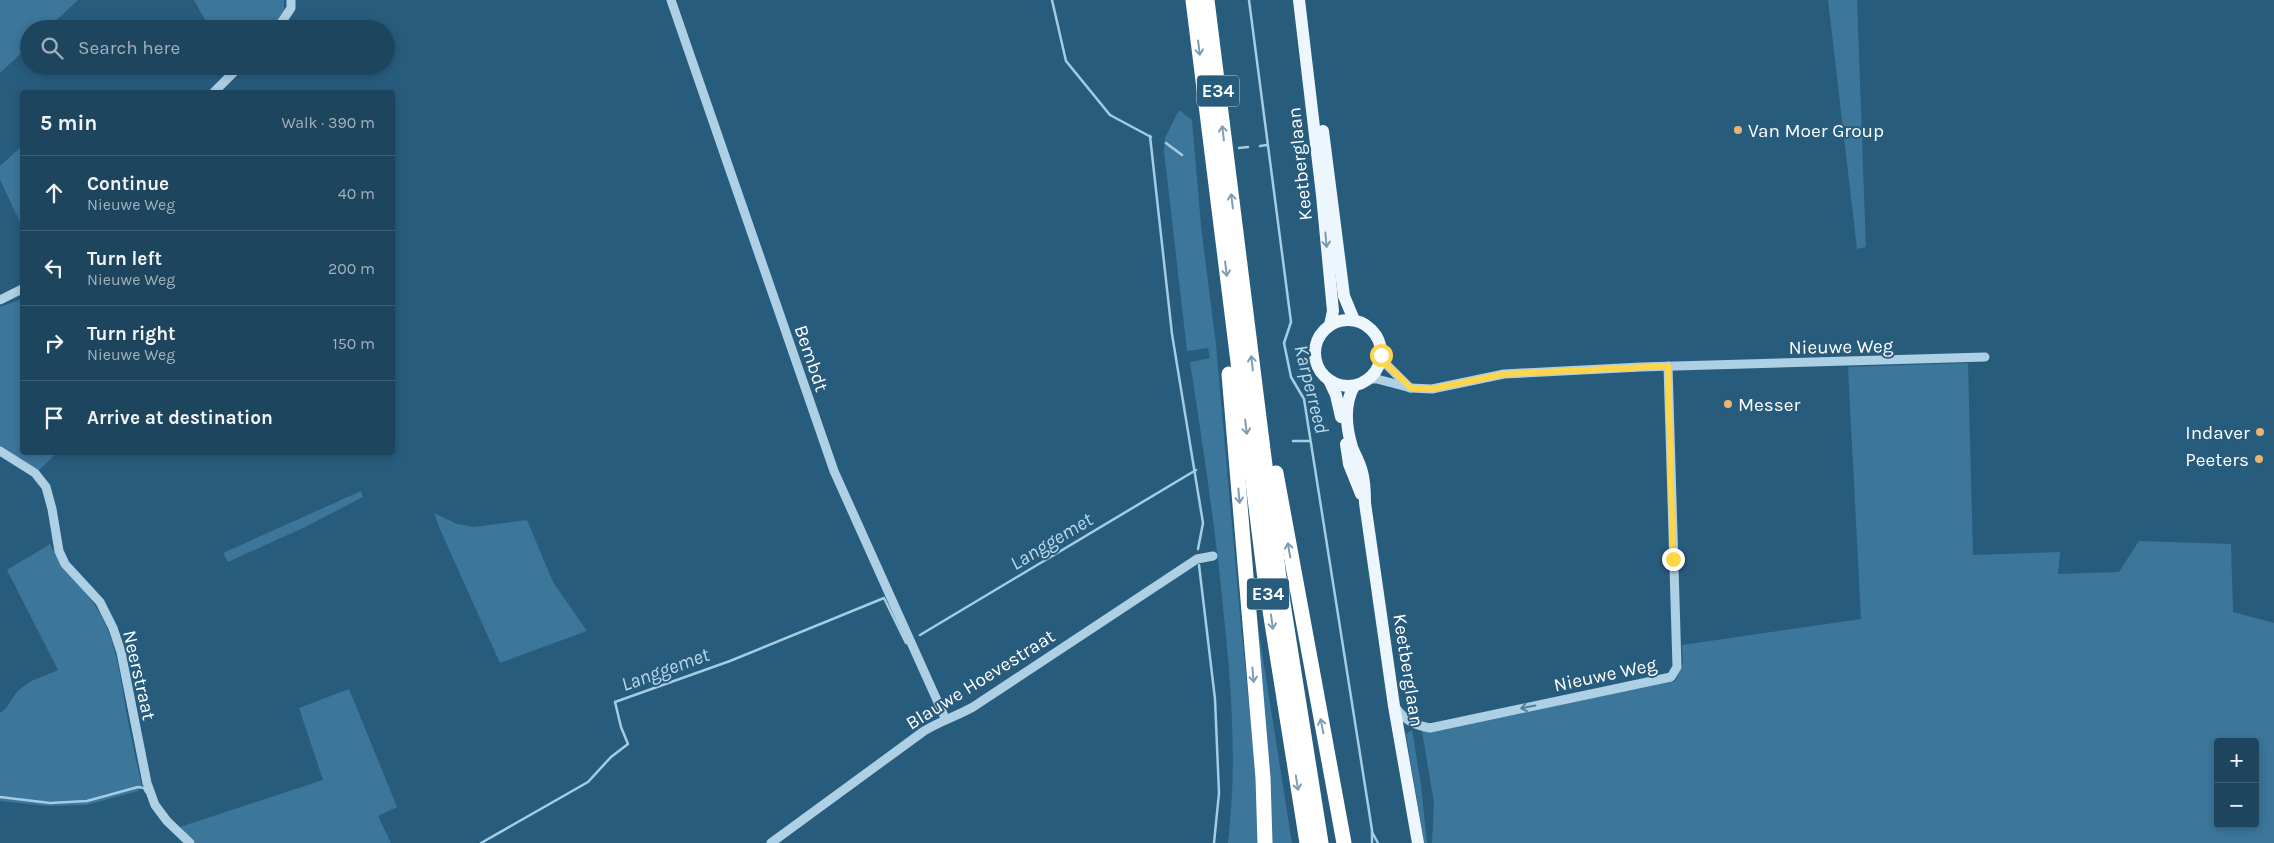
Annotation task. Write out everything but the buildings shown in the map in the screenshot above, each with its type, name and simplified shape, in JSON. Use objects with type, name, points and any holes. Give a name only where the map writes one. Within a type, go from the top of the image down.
[{"type":"highway","name":"E34","points":[[1193,0],[1267,589],[1307,843]]},
{"type":"highway","name":"E34","points":[[1206,0],[1280,588],[1321,843]]},
{"type":"highway","points":[[1235,344],[1229,363],[1263,778],[1265,843]]},
{"type":"highway","points":[[1261,428],[1272,451],[1344,843]]},
{"type":"main road","name":"Keetberglaan","points":[[1299,0],[1323,204],[1333,311],[1330,325]]},
{"type":"main road","name":"Keetberglaan","points":[[1307,0],[1344,296],[1354,320]]},
{"type":"main road","points":[[1341,320],[1354,320],[1372,331],[1379,342],[1381,355],[1377,368],[1369,379],[1354,386],[1342,386],[1329,380],[1317,365],[1314,352],[1319,337],[1330,325],[1341,320]]},
{"type":"main road","name":"Keetberglaan","points":[[1329,380],[1334,388],[1338,404],[1349,464],[1365,503]]},
{"type":"main road","name":"Keetberglaan","points":[[1354,386],[1348,398],[1346,410],[1352,446],[1362,471],[1365,486],[1365,503],[1394,706],[1418,843]]},
{"type":"street","name":"Bembdt","points":[[671,0],[834,471],[946,718]]},
{"type":"street","points":[[282,20],[291,4]]},
{"type":"street","points":[[216,90],[231,75]]},
{"type":"street","points":[[0,300],[20,291]]},
{"type":"street","points":[[1381,355],[1386,364],[1411,388]]},
{"type":"street","name":"Nieuwe Weg","points":[[1369,379],[1377,379],[1411,388],[1432,389],[1504,374],[1668,366],[1985,357]]},
{"type":"street","name":"Nieuwe Weg","points":[[1394,706],[1403,718],[1414,725],[1430,728],[1671,677],[1677,667],[1668,366]]},
{"type":"street","name":"Neerstraat","points":[[0,451],[35,473],[46,487],[59,551],[65,564],[100,602],[113,628],[121,652],[143,768],[155,805],[166,821],[190,843]]},
{"type":"street","name":"Blauwe Hoevestraat","points":[[771,843],[924,731],[946,718],[956,716],[974,706],[1197,559],[1213,556]]},
{"type":"shaded area","points":[[0,0],[78,0],[57,20],[20,20],[20,54],[0,73]]},
{"type":"shaded area","points":[[194,0],[284,0],[284,10],[278,20],[205,20]]},
{"type":"shaded area","points":[[1828,0],[1857,0],[1866,247],[1857,249]]},
{"type":"shaded area","points":[[1179,110],[1192,120],[1201,226],[1216,345],[1258,793],[1258,843],[1228,843],[1233,758],[1229,673],[1213,521],[1190,362],[1210,358],[1208,348],[1187,351],[1164,151],[1165,138]]},
{"type":"shaded area","points":[[20,148],[20,222],[0,180],[0,166]]},
{"type":"shaded area","points":[[20,300],[20,455],[55,455],[39,470],[0,447],[0,307]]},
{"type":"shaded area","points":[[1968,363],[1973,555],[2060,552],[2058,574],[2119,572],[2139,541],[2231,544],[2233,612],[2274,623],[2274,843],[1432,843],[1434,803],[1422,731],[1675,681],[1683,664],[1682,645],[1861,619],[1848,367]]},
{"type":"shaded area","points":[[361,491],[363,497],[303,528],[228,562],[223,553]]},
{"type":"shaded area","points":[[434,513],[457,524],[474,527],[527,520],[553,582],[587,631],[500,663]]},
{"type":"shaded area","points":[[50,544],[62,564],[91,599],[108,630],[118,664],[142,786],[138,791],[86,805],[46,806],[0,801],[0,713],[22,687],[58,670],[7,570]]},
{"type":"shaded area","points":[[1251,582],[1292,843],[1269,843]]},
{"type":"shaded area","points":[[349,689],[397,807],[378,816],[391,843],[195,843],[180,827],[323,780],[299,708]]},
{"type":"shaded area","points":[[1412,730],[1421,785],[1427,843],[1424,843],[1406,734]]},
{"type":"waterway","points":[[1052,0],[1066,61],[1110,115],[1151,137]]},
{"type":"waterway","name":"Karperreed","points":[[1249,0],[1291,322],[1284,343],[1291,377],[1304,399],[1372,830],[1372,843]]},
{"type":"waterway","points":[[1150,136],[1172,334],[1203,523],[1198,549]]},
{"type":"waterway","points":[[1166,143],[1182,155]]},
{"type":"waterway","points":[[1260,146],[1267,145]]},
{"type":"waterway","points":[[1239,148],[1248,147]]},
{"type":"waterway","name":"Langgemet","points":[[1293,441],[1310,441]]},
{"type":"waterway","name":"Langgemet","points":[[920,635],[1196,470]]},
{"type":"waterway","points":[[1199,565],[1215,699],[1219,793],[1214,843]]},
{"type":"waterway","name":"Langgemet","points":[[481,843],[588,782],[611,757],[628,744],[621,727],[615,702],[730,661],[884,598],[906,643]]},
{"type":"waterway","name":"Langgemet","points":[[0,797],[50,803],[87,801],[138,787],[144,788],[146,792]]},
{"type":"waterway","name":"Karperreed","points":[[1372,832],[1378,843]]},
{"type":"place","name":"Van Moer Group","points":[[1738,130]]},
{"type":"place","name":"Messer","points":[[1728,404]]},
{"type":"place","name":"Indaver","points":[[2260,432]]},
{"type":"place","name":"Peeters","points":[[2259,459]]},
{"type":"route","points":[[1381,355],[1386,364],[1411,388],[1420,389],[1432,389],[1504,374],[1668,366],[1673,559]]}]
